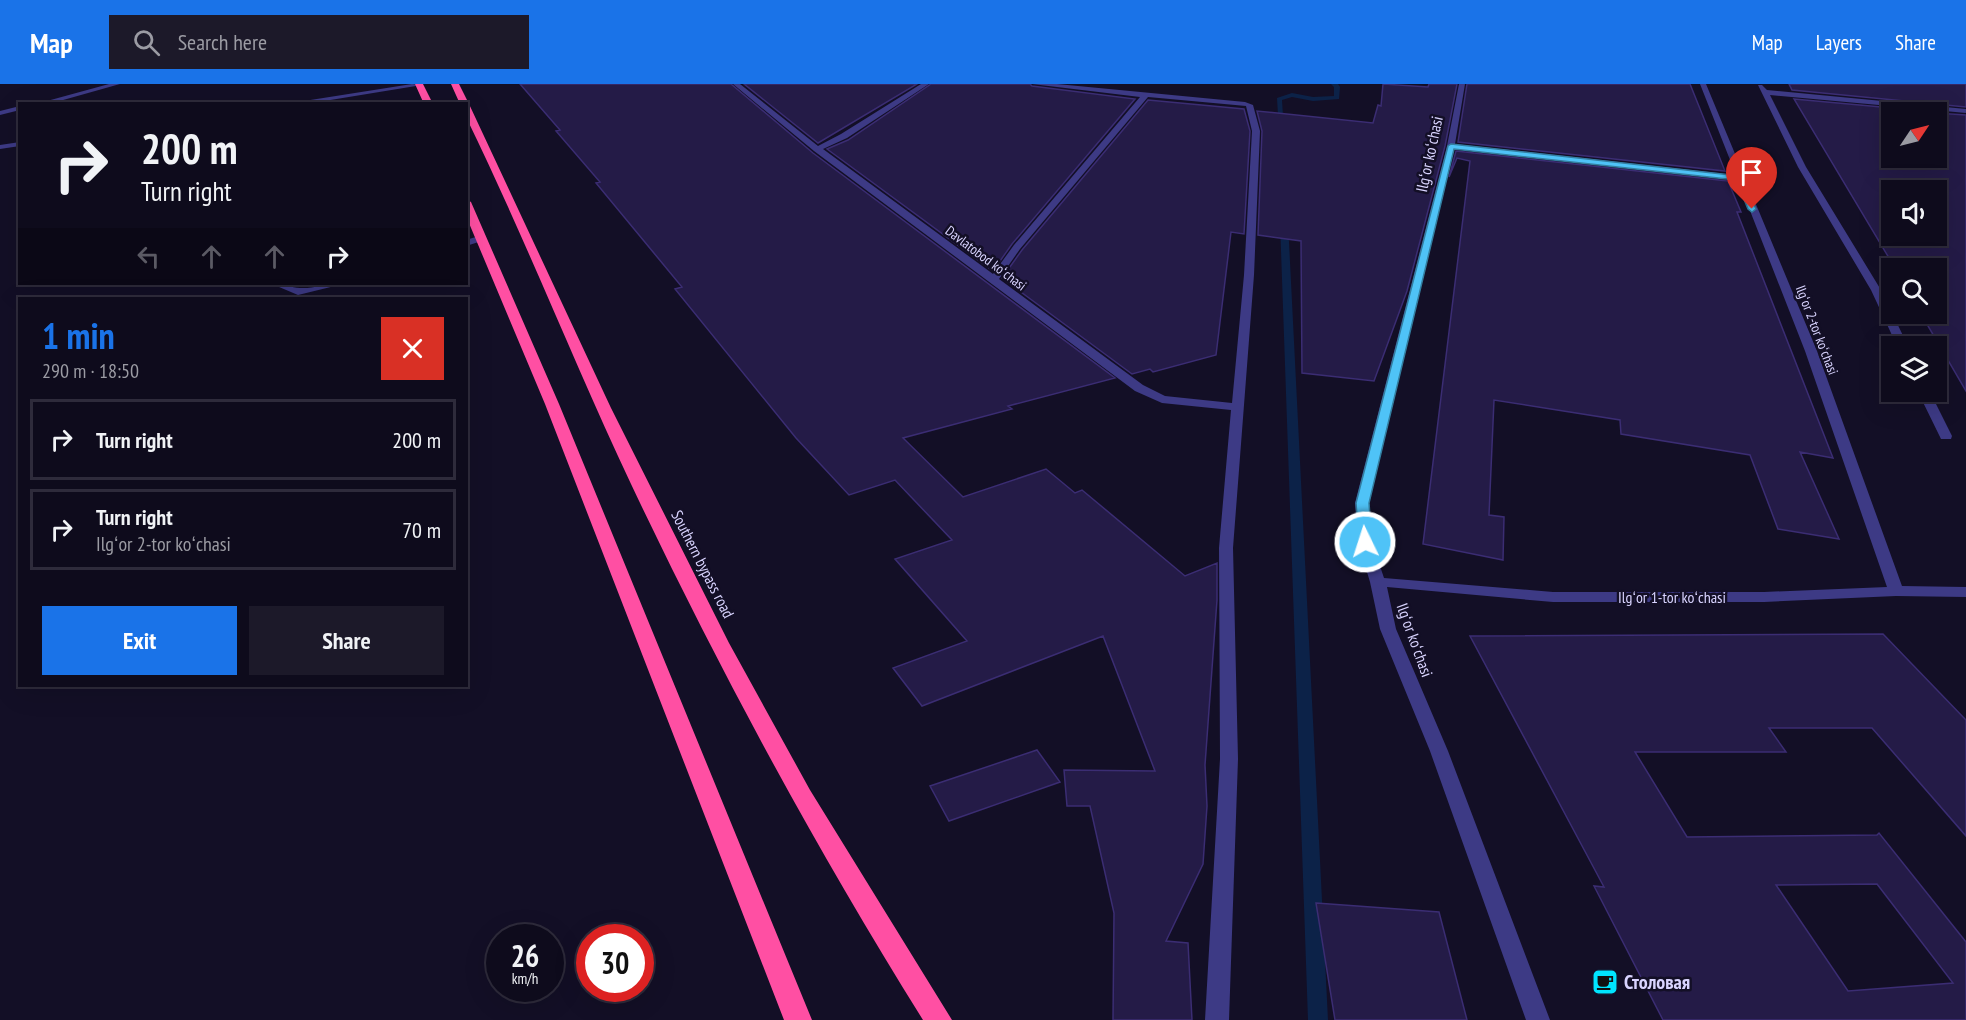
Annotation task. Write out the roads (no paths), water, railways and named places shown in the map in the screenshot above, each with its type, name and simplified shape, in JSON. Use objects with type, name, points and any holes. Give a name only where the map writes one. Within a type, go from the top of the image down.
[{"type":"highway","points":[[419,84],[428,102]]},
{"type":"highway","name":"Southern bypass road","points":[[455,84],[464,102]]},
{"type":"highway","name":"Southern bypass road","points":[[468,109],[604,411],[698,598],[798,791],[938,1020]]},
{"type":"highway","points":[[468,212],[474,241],[556,415],[798,1020]]},
{"type":"street","points":[[47,102],[117,84]]},
{"type":"street","points":[[301,102],[419,84]]},
{"type":"street","name":"Davlatobod koʻchasi","points":[[736,84],[817,149],[1146,393],[1162,399],[1239,407]]},
{"type":"street","points":[[817,149],[844,136],[926,84]]},
{"type":"street","points":[[1035,84],[1249,105],[1256,131],[1249,275],[1226,548],[1229,759],[1217,1020]]},
{"type":"street","points":[[1118,84],[1145,96]]},
{"type":"street","name":"Ilgʻor koʻchasi","points":[[1462,84],[1451,146],[1362,503],[1365,542],[1378,582],[1388,629],[1439,751],[1538,1020]]},
{"type":"street","name":"Ilgʻor 2-tor koʻchasi","points":[[1703,84],[1810,351],[1896,591]]},
{"type":"street","points":[[1762,88],[1966,111]]},
{"type":"street","points":[[1762,88],[1802,166],[1876,290],[1898,336]]},
{"type":"street","points":[[993,281],[1017,247],[1145,96]]},
{"type":"street","points":[[0,113],[18,108]]},
{"type":"street","points":[[0,147],[18,144]]},
{"type":"street","points":[[1451,146],[1740,178]]},
{"type":"street","points":[[280,285],[298,292],[333,285]]},
{"type":"street","points":[[1929,402],[1946,436]]},
{"type":"street","name":"Ilgʻor 1-tor koʻchasi","points":[[1378,582],[1553,597],[1764,597],[1896,591],[1966,592]]},
{"type":"waterway","points":[[1281,131],[1279,99],[1292,95],[1313,99],[1337,98],[1337,87],[1334,84]]},
{"type":"waterway","points":[[1284,222],[1318,1020]]},
{"type":"place","name":"Столовая","points":[[1605,982]]}]
